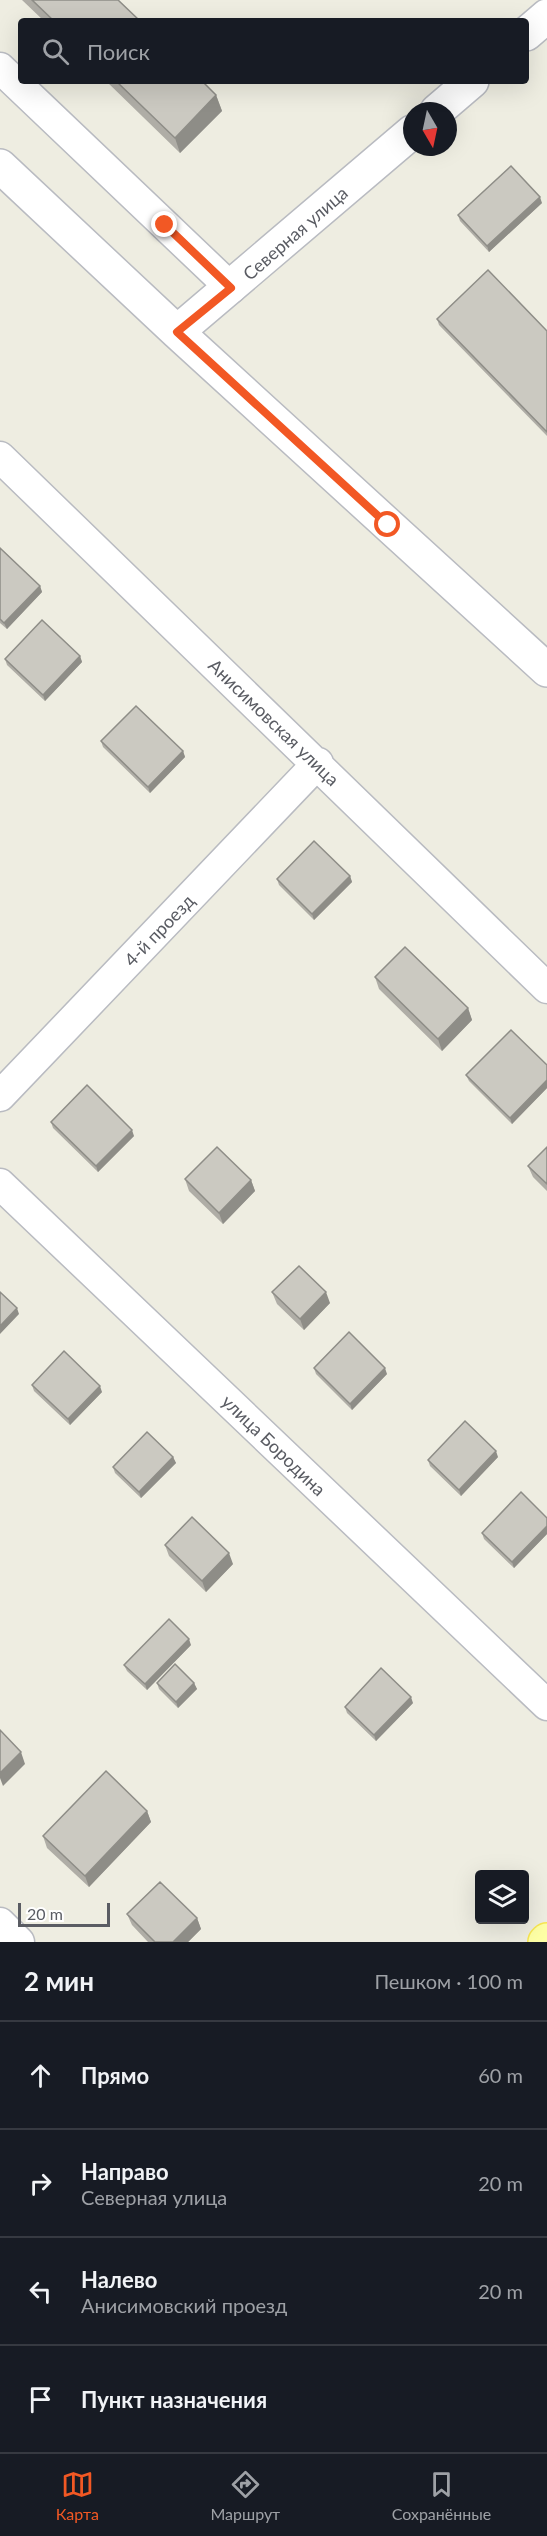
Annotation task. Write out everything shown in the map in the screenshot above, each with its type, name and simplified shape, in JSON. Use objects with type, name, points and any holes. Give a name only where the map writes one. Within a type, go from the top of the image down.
[{"type":"street","points":[[529,31],[547,16]]},
{"type":"street","points":[[0,68],[231,288]]},
{"type":"street","points":[[448,102],[468,84]]},
{"type":"street","name":"Северная улица","points":[[177,332],[403,140]]},
{"type":"street","points":[[0,166],[177,332],[547,670]]},
{"type":"street","name":"Анисимовская улица","points":[[0,457],[547,988]]},
{"type":"street","name":"4-й проезд","points":[[0,1096],[318,764]]},
{"type":"street","name":"улица Бородина","points":[[0,1185],[547,1705]]},
{"type":"street","points":[[0,1923],[19,1942]]},
{"type":"building","points":[[32,0],[118,0],[137,18],[51,18]]},
{"type":"building","points":[[119,84],[205,84],[216,95],[175,138]]},
{"type":"building","points":[[511,166],[540,197],[487,246],[458,215]]},
{"type":"building","points":[[488,270],[547,331],[547,432],[437,319]]},
{"type":"building","points":[[0,548],[40,586],[4,623],[0,619]]},
{"type":"building","points":[[42,620],[80,656],[43,695],[5,659]]},
{"type":"building","points":[[136,706],[183,751],[148,787],[101,741]]},
{"type":"building","points":[[314,841],[350,876],[312,914],[277,879]]},
{"type":"building","points":[[405,947],[468,1008],[438,1039],[375,977]]},
{"type":"building","points":[[511,1030],[547,1065],[547,1080],[510,1118],[466,1075]]},
{"type":"building","points":[[87,1085],[132,1130],[96,1166],[51,1122]]},
{"type":"building","points":[[217,1147],[251,1180],[219,1213],[185,1179]]},
{"type":"building","points":[[547,1147],[547,1184],[528,1166]]},
{"type":"building","points":[[299,1266],[326,1292],[300,1319],[272,1292]]},
{"type":"building","points":[[0,1292],[17,1308],[0,1326]]},
{"type":"building","points":[[349,1332],[385,1368],[350,1404],[314,1368]]},
{"type":"building","points":[[64,1351],[100,1386],[68,1419],[32,1385]]},
{"type":"building","points":[[465,1421],[496,1451],[459,1490],[428,1460]]},
{"type":"building","points":[[147,1432],[173,1457],[139,1492],[113,1467]]},
{"type":"building","points":[[521,1492],[547,1518],[547,1526],[512,1562],[482,1533]]},
{"type":"building","points":[[192,1517],[229,1553],[202,1581],[165,1545]]},
{"type":"building","points":[[169,1619],[189,1639],[145,1684],[124,1665]]},
{"type":"building","points":[[175,1664],[194,1683],[176,1702],[157,1683]]},
{"type":"building","points":[[381,1668],[411,1697],[374,1735],[345,1707]]},
{"type":"building","points":[[0,1730],[21,1752],[0,1773]]},
{"type":"building","points":[[106,1771],[147,1811],[85,1876],[43,1836]]},
{"type":"building","points":[[160,1882],[197,1918],[173,1942],[155,1942],[127,1914]]},
{"type":"route","points":[[165,225],[231,288],[177,332],[388,525]]}]
